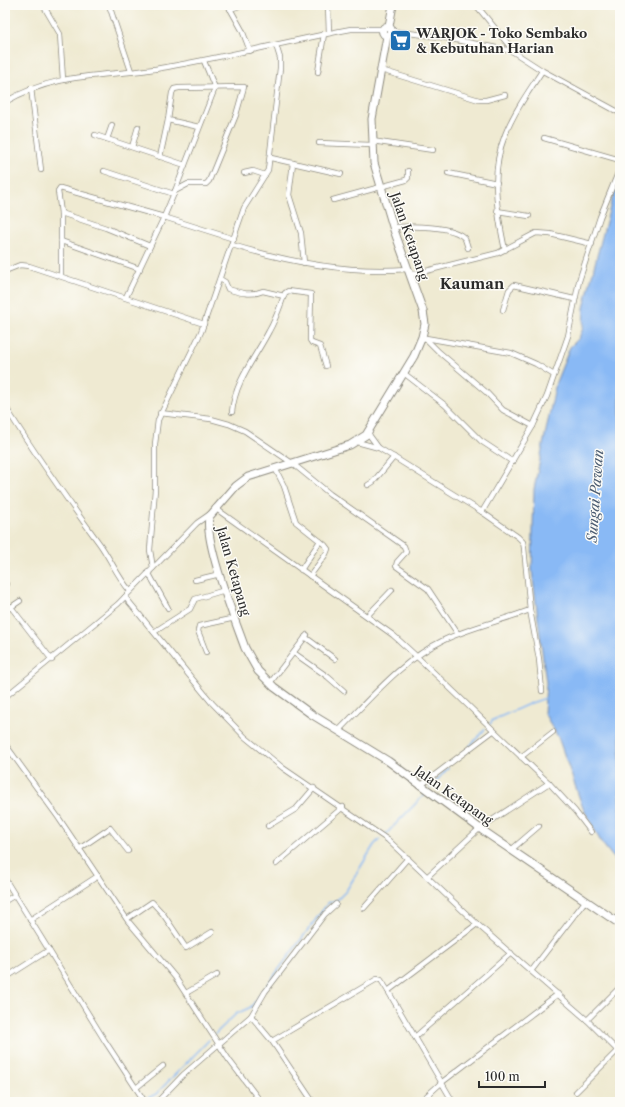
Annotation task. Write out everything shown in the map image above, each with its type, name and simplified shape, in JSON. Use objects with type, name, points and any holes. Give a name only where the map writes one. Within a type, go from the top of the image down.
[{"type":"main road","name":"Jalan Ketapang","points":[[393,5],[372,119],[372,143],[374,163],[380,186],[423,311],[425,324],[424,338],[405,374],[368,432],[357,442],[255,474],[241,482],[210,514],[209,530],[225,590],[252,662],[270,683],[312,714],[390,763],[511,850],[620,924]]},
{"type":"street","points":[[43,5],[60,34],[62,80]]},
{"type":"street","points":[[109,5],[131,71]]},
{"type":"street","points":[[243,5],[229,7],[242,30],[250,50]]},
{"type":"street","points":[[318,72],[327,33],[328,5]]},
{"type":"street","points":[[476,5],[512,51]]},
{"type":"street","points":[[5,102],[31,88],[62,80],[165,68],[352,29],[388,30],[441,37],[512,51],[542,71],[620,112]]},
{"type":"street","points":[[153,568],[150,556],[156,489],[154,452],[156,430],[160,413],[183,370],[204,324],[244,208],[250,196],[270,167],[280,68],[280,58],[276,45]]},
{"type":"street","points":[[126,297],[164,217],[214,88],[204,61]]},
{"type":"street","points":[[381,70],[479,100],[486,100],[505,95]]},
{"type":"street","points":[[505,250],[497,211],[498,159],[505,134],[522,102],[542,71]]},
{"type":"street","points":[[160,157],[174,89],[242,86],[245,88],[210,182],[203,184],[188,184],[174,193]]},
{"type":"street","points":[[31,88],[41,170]]},
{"type":"street","points":[[168,120],[199,127]]},
{"type":"street","points":[[108,139],[112,125]]},
{"type":"street","points":[[132,147],[138,127]]},
{"type":"street","points":[[96,135],[185,165]]},
{"type":"street","points":[[544,138],[620,160]]},
{"type":"street","points":[[320,143],[372,143],[433,150]]},
{"type":"street","points":[[271,158],[341,174]]},
{"type":"street","points":[[293,163],[289,195],[301,233],[304,263]]},
{"type":"street","points":[[482,512],[533,426],[554,375],[568,336],[574,299],[601,215],[620,168]]},
{"type":"street","points":[[333,200],[407,179],[408,170]]},
{"type":"street","points":[[104,171],[174,193]]},
{"type":"street","points":[[244,173],[253,171],[265,175]]},
{"type":"street","points":[[448,173],[497,183]]},
{"type":"street","points":[[61,276],[62,241],[61,213],[58,191],[60,188],[164,217],[234,239]]},
{"type":"street","points":[[497,211],[529,216]]},
{"type":"street","points":[[61,213],[106,228],[150,246]]},
{"type":"street","points":[[394,227],[415,226],[455,232],[464,238],[468,248]]},
{"type":"street","points":[[232,245],[270,256],[304,263],[409,272],[505,250],[528,235],[536,233],[550,234],[592,244]]},
{"type":"street","points":[[62,241],[140,270]]},
{"type":"street","points":[[5,271],[16,266],[24,265],[126,297],[204,324]]},
{"type":"street","points":[[220,279],[225,282],[228,289],[232,291],[258,294],[263,290],[284,296]]},
{"type":"street","points":[[503,310],[509,290],[514,285],[574,299]]},
{"type":"street","points":[[232,412],[233,398],[238,383],[270,330],[286,292],[290,291],[311,294],[310,340],[312,343],[320,346],[326,366]]},
{"type":"street","points":[[424,338],[511,352],[536,364],[554,375]]},
{"type":"street","points":[[424,338],[480,387],[503,410],[533,426]]},
{"type":"street","points":[[405,374],[445,405],[481,440],[513,462]]},
{"type":"street","points":[[5,406],[57,486],[102,546],[120,579],[130,591]]},
{"type":"street","points":[[160,413],[211,419],[230,424],[250,434],[292,463],[330,494],[406,548],[406,552],[397,562],[396,566],[428,589],[458,634]]},
{"type":"street","points":[[368,432],[379,448]]},
{"type":"street","points":[[357,442],[379,448],[394,457],[482,512],[523,542],[530,610],[539,659],[542,691]]},
{"type":"street","points":[[368,485],[373,482],[394,457]]},
{"type":"street","points":[[275,468],[284,486],[296,522],[327,547],[327,552],[310,576]]},
{"type":"street","points":[[216,508],[367,616],[417,656],[468,708],[549,783],[575,811],[591,832]]},
{"type":"street","points":[[5,697],[62,652],[125,597],[197,523],[210,514]]},
{"type":"street","points":[[301,570],[320,541]]},
{"type":"street","points":[[148,572],[168,608]]},
{"type":"street","points":[[195,580],[220,574]]},
{"type":"street","points":[[154,632],[190,609],[196,599],[225,590]]},
{"type":"street","points":[[367,616],[392,590]]},
{"type":"street","points":[[125,597],[212,703],[235,728],[267,756],[343,807],[388,840],[477,924],[532,970],[587,1020],[619,1052],[576,1092]]},
{"type":"street","points":[[5,611],[20,601]]},
{"type":"street","points":[[11,607],[52,660]]},
{"type":"street","points":[[338,731],[398,672],[417,656],[434,645],[458,634],[530,610]]},
{"type":"street","points":[[206,652],[198,631],[199,626],[235,618]]},
{"type":"street","points":[[270,683],[306,636],[335,659]]},
{"type":"street","points":[[294,653],[328,677],[344,692]]},
{"type":"street","points":[[420,786],[493,731]]},
{"type":"street","points":[[521,757],[553,732]]},
{"type":"street","points":[[5,744],[127,919],[170,971],[212,1034],[261,1102]]},
{"type":"street","points":[[427,877],[480,828],[549,783]]},
{"type":"street","points":[[268,826],[296,809],[314,788]]},
{"type":"street","points":[[276,864],[343,807]]},
{"type":"street","points":[[511,850],[539,826]]},
{"type":"street","points":[[79,849],[108,828],[114,832],[128,851]]},
{"type":"street","points":[[364,908],[408,858]]},
{"type":"street","points":[[30,920],[98,876]]},
{"type":"street","points":[[5,879],[145,1102]]},
{"type":"street","points":[[5,901],[15,895]]},
{"type":"street","points":[[532,970],[586,900]]},
{"type":"street","points":[[127,919],[152,902],[163,914],[186,948],[212,932]]},
{"type":"street","points":[[157,1102],[218,1042],[251,1016],[265,992],[325,914],[336,904]]},
{"type":"street","points":[[388,990],[477,924]]},
{"type":"street","points":[[5,978],[49,950]]},
{"type":"street","points":[[415,1037],[511,953]]},
{"type":"street","points":[[186,993],[217,975]]},
{"type":"street","points":[[272,1041],[376,979],[381,980],[453,1102]]},
{"type":"street","points":[[587,1020],[620,987]]},
{"type":"street","points":[[420,1102],[441,1083],[558,994]]},
{"type":"street","points":[[251,1016],[272,1041],[313,1102]]},
{"type":"street","points":[[136,1088],[163,1066]]},
{"type":"water","name":"Sungai Pawan","points":[[620,181],[620,866],[601,842],[583,808],[558,737],[544,713],[546,683],[532,571],[534,489],[556,382],[570,347],[579,338],[583,328],[584,308],[591,279],[612,199]]},
{"type":"waterway","points":[[490,724],[493,720],[546,698]]},
{"type":"waterway","points":[[470,746],[485,729]]},
{"type":"waterway","points":[[430,788],[448,768]]},
{"type":"waterway","points":[[386,834],[425,794]]},
{"type":"waterway","points":[[215,1034],[236,1014],[251,1007],[328,903],[337,900],[346,891],[374,845],[380,839]]},
{"type":"waterway","points":[[146,1099],[156,1094],[209,1040]]},
{"type":"place","name":"WARJOK - Toko Sembako & Kebutuhan Harian","points":[[401,40]]},
{"type":"district","name":"Kauman","points":[[472,284]]}]
